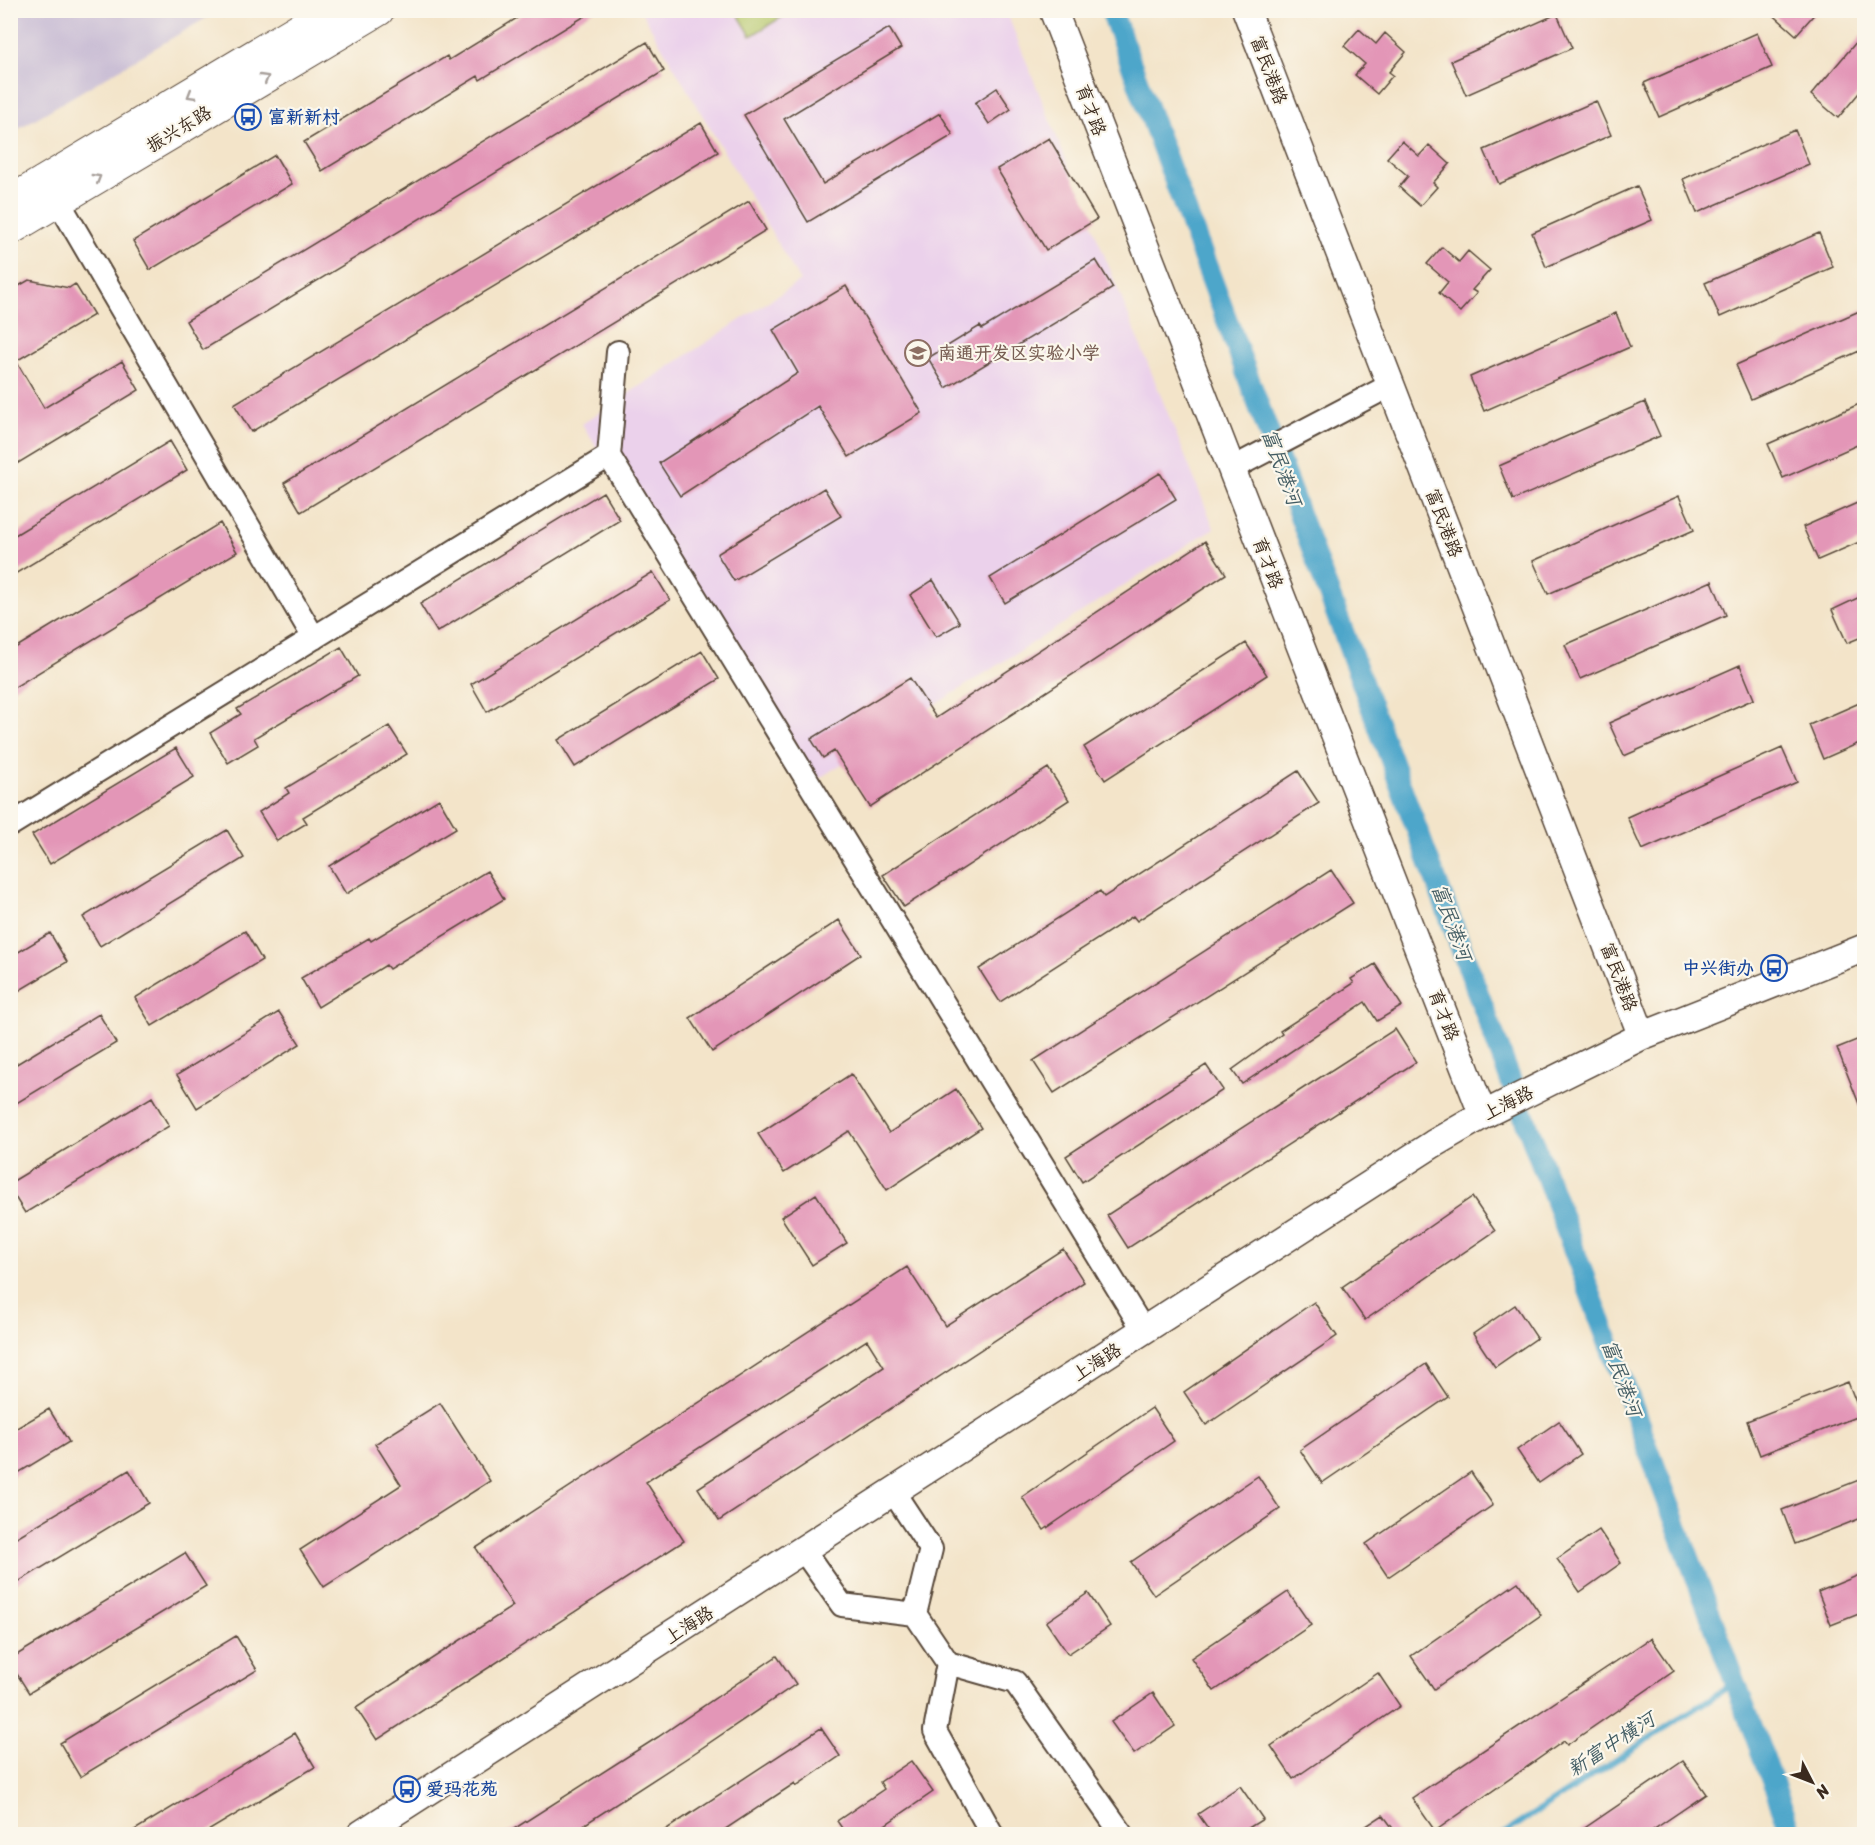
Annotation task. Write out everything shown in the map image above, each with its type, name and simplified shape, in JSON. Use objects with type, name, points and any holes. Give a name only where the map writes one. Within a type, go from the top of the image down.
[{"type":"main road","name":"振兴东路","points":[[10,229],[52,191],[331,10]]},
{"type":"main road","name":"振兴东路","points":[[10,202],[52,191],[378,10]]},
{"type":"street","name":"育才路","points":[[1053,10],[1484,1114]]},
{"type":"street","name":"富民港路","points":[[1246,10],[1641,1036]]},
{"type":"street","points":[[52,191],[314,638]]},
{"type":"street","points":[[618,352],[609,456],[1144,1331]]},
{"type":"street","points":[[1232,468],[1390,385]]},
{"type":"street","points":[[10,825],[609,456]]},
{"type":"street","name":"上海路","points":[[361,1834],[1433,1144],[1484,1114],[1641,1036],[1864,948]]},
{"type":"street","points":[[894,1493],[931,1549],[915,1614],[948,1663],[1015,1682],[1122,1834]]},
{"type":"street","points":[[804,1551],[842,1605],[915,1614]]},
{"type":"street","points":[[948,1663],[935,1731],[993,1834]]},
{"type":"shaded area","points":[[11,10],[218,10],[218,11],[11,133]]},
{"type":"shaded area","name":"南通开发区实验小学","points":[[641,11],[1006,11],[1214,528],[807,786],[582,424],[800,281]]},
{"type":"green space","points":[[736,11],[792,11],[751,36]]},
{"type":"building","points":[[530,10],[595,10],[480,80],[478,76],[322,171],[304,142],[447,56],[449,60]]},
{"type":"building","points":[[1768,10],[1818,10],[1796,35]]},
{"type":"building","points":[[1557,14],[1572,48],[1466,95],[1451,61]]},
{"type":"building","points":[[889,28],[901,48],[784,119],[823,184],[940,113],[953,135],[808,222],[744,115]]},
{"type":"building","points":[[1359,29],[1376,44],[1385,33],[1406,52],[1389,72],[1393,75],[1377,94],[1355,75],[1365,64],[1344,46]]},
{"type":"building","points":[[1757,33],[1772,67],[1659,117],[1644,83]]},
{"type":"building","points":[[1864,33],[1864,87],[1838,118],[1811,95]]},
{"type":"building","points":[[647,42],[664,71],[203,350],[186,321]]},
{"type":"building","points":[[997,88],[1011,109],[989,124],[975,103]]},
{"type":"building","points":[[1596,101],[1611,135],[1499,184],[1484,150]]},
{"type":"building","points":[[701,123],[718,152],[251,432],[234,404]]},
{"type":"building","points":[[1795,130],[1809,164],[1697,213],[1683,179]]},
{"type":"building","points":[[1049,138],[1097,219],[1046,250],[997,169]]},
{"type":"building","points":[[1402,141],[1419,156],[1429,145],[1450,164],[1433,183],[1437,187],[1420,206],[1399,187],[1408,176],[1387,158]]},
{"type":"building","points":[[275,155],[292,184],[150,270],[133,241]]},
{"type":"building","points":[[1637,186],[1652,220],[1546,267],[1532,233]]},
{"type":"building","points":[[749,201],[766,230],[301,512],[284,483]]},
{"type":"building","points":[[1819,233],[1833,267],[1720,317],[1705,283]]},
{"type":"building","points":[[1442,247],[1459,262],[1468,251],[1490,270],[1472,290],[1477,293],[1460,312],[1439,293],[1448,282],[1427,264]]},
{"type":"building","points":[[1096,260],[1113,288],[946,388],[928,358],[980,326],[982,329]]},
{"type":"building","points":[[29,280],[69,288],[75,284],[94,315],[16,361],[44,408],[122,361],[139,390],[10,468],[10,291]]},
{"type":"building","points":[[846,286],[922,413],[849,457],[818,406],[680,496],[659,463],[798,373],[773,330]]},
{"type":"building","points":[[1864,309],[1864,349],[1751,399],[1736,365]]},
{"type":"building","points":[[1616,313],[1630,347],[1484,411],[1470,377]]},
{"type":"building","points":[[1645,402],[1660,436],[1513,500],[1499,466]]},
{"type":"building","points":[[1864,402],[1864,442],[1783,478],[1768,444]]},
{"type":"building","points":[[170,441],[187,470],[10,577],[10,538]]},
{"type":"building","points":[[1160,473],[1176,499],[1005,603],[990,578]]},
{"type":"building","points":[[824,488],[841,516],[734,581],[717,554]]},
{"type":"building","points":[[603,492],[620,520],[437,632],[420,604]]},
{"type":"building","points":[[1679,496],[1694,530],[1548,594],[1533,561]]},
{"type":"building","points":[[1864,500],[1864,540],[1818,560],[1803,527]]},
{"type":"building","points":[[220,523],[237,552],[10,690],[10,651]]},
{"type":"building","points":[[1205,541],[1226,574],[870,807],[834,751],[823,758],[811,739],[910,678],[936,718]]},
{"type":"building","points":[[653,572],[670,600],[487,712],[471,684]]},
{"type":"building","points":[[933,580],[960,623],[936,637],[910,595]]},
{"type":"building","points":[[1712,581],[1726,615],[1580,679],[1565,645]]},
{"type":"building","points":[[1864,595],[1864,636],[1847,643],[1832,610]]},
{"type":"building","points":[[1246,643],[1267,675],[1105,780],[1084,747]]},
{"type":"building","points":[[341,647],[358,676],[254,738],[258,745],[228,763],[210,733],[241,714],[237,709]]},
{"type":"building","points":[[702,651],[719,679],[575,767],[558,740]]},
{"type":"building","points":[[1740,665],[1754,699],[1624,756],[1609,723]]},
{"type":"building","points":[[1864,701],[1864,741],[1823,759],[1809,725]]},
{"type":"building","points":[[389,726],[407,754],[303,817],[307,823],[277,841],[259,812],[289,793],[286,788]]},
{"type":"building","points":[[176,748],[194,777],[50,864],[32,835]]},
{"type":"building","points":[[1782,748],[1797,782],[1642,850],[1627,817]]},
{"type":"building","points":[[1048,768],[1069,800],[904,907],[883,875]]},
{"type":"building","points":[[1298,771],[1319,803],[1137,921],[1133,916],[1000,1002],[979,969],[1100,891],[1104,897]]},
{"type":"building","points":[[439,799],[456,828],[346,894],[329,866]]},
{"type":"building","points":[[227,830],[244,858],[100,946],[83,917]]},
{"type":"building","points":[[1331,870],[1353,903],[1054,1093],[1033,1061]]},
{"type":"building","points":[[487,871],[504,899],[389,969],[386,965],[318,1007],[301,978],[369,938],[371,941]]},
{"type":"building","points":[[839,920],[861,954],[712,1052],[690,1018]]},
{"type":"building","points":[[245,931],[262,960],[152,1026],[135,998]]},
{"type":"building","points":[[50,933],[67,962],[10,996],[10,957]]},
{"type":"building","points":[[1375,964],[1402,1006],[1377,1021],[1365,1002],[1242,1084],[1232,1070],[1282,1034],[1280,1031],[1354,983],[1351,979]]},
{"type":"building","points":[[279,1012],[300,1044],[197,1108],[177,1075]]},
{"type":"building","points":[[99,1014],[116,1043],[10,1107],[10,1068]]},
{"type":"building","points":[[1395,1029],[1416,1062],[1128,1248],[1107,1215]]},
{"type":"building","points":[[1864,1037],[1864,1114],[1863,1114],[1837,1048]]},
{"type":"building","points":[[1206,1065],[1223,1090],[1082,1182],[1066,1156]]},
{"type":"building","points":[[851,1074],[889,1133],[956,1089],[981,1128],[887,1190],[849,1131],[784,1173],[758,1134]]},
{"type":"building","points":[[152,1097],[169,1126],[25,1213],[10,1189],[10,1183]]},
{"type":"building","points":[[816,1194],[847,1243],[812,1265],[781,1217]]},
{"type":"building","points":[[1472,1197],[1495,1231],[1365,1320],[1342,1287]]},
{"type":"building","points":[[1063,1249],[1084,1282],[719,1521],[698,1488],[884,1367],[867,1340],[646,1482],[684,1541],[377,1740],[356,1708],[513,1606],[476,1548],[907,1267],[945,1326]]},
{"type":"building","points":[[1314,1302],[1337,1336],[1206,1425],[1184,1392]]},
{"type":"building","points":[[1515,1305],[1537,1338],[1495,1367],[1473,1334]]},
{"type":"building","points":[[1426,1364],[1448,1397],[1322,1483],[1300,1450]]},
{"type":"building","points":[[1848,1382],[1861,1415],[1760,1455],[1747,1421]]},
{"type":"building","points":[[440,1403],[490,1481],[324,1587],[300,1550],[401,1485],[375,1444]]},
{"type":"building","points":[[1152,1408],[1174,1441],[1044,1530],[1022,1497]]},
{"type":"building","points":[[49,1409],[69,1442],[10,1478],[10,1432]]},
{"type":"building","points":[[1559,1421],[1581,1454],[1539,1483],[1517,1450]]},
{"type":"building","points":[[129,1470],[149,1503],[10,1587],[10,1541]]},
{"type":"building","points":[[1471,1472],[1493,1505],[1388,1577],[1366,1544]]},
{"type":"building","points":[[1258,1476],[1280,1509],[1154,1595],[1131,1562]]},
{"type":"building","points":[[1864,1478],[1864,1517],[1795,1544],[1782,1510]]},
{"type":"building","points":[[1599,1530],[1621,1563],[1580,1592],[1557,1559]]},
{"type":"building","points":[[185,1553],[206,1586],[29,1693],[10,1663],[10,1659]]},
{"type":"building","points":[[1864,1573],[1864,1612],[1831,1625],[1818,1592]]},
{"type":"building","points":[[1518,1582],[1541,1615],[1434,1689],[1411,1656]]},
{"type":"building","points":[[1288,1592],[1311,1625],[1214,1691],[1191,1658]]},
{"type":"building","points":[[1088,1593],[1110,1626],[1068,1654],[1046,1622]]},
{"type":"building","points":[[236,1636],[257,1670],[80,1777],[60,1743]]},
{"type":"building","points":[[1651,1638],[1674,1671],[1567,1745],[1564,1741],[1435,1831],[1412,1798]]},
{"type":"building","points":[[777,1656],[796,1684],[690,1756],[570,1834],[506,1834],[658,1737]]},
{"type":"building","points":[[1378,1673],[1400,1706],[1293,1779],[1271,1746]]},
{"type":"building","points":[[1153,1693],[1175,1726],[1134,1754],[1111,1722]]},
{"type":"building","points":[[821,1728],[840,1756],[796,1786],[795,1783],[718,1834],[659,1834]]},
{"type":"building","points":[[295,1733],[315,1767],[203,1834],[128,1834]]},
{"type":"building","points":[[911,1761],[933,1792],[885,1825],[892,1834],[846,1834],[837,1821],[884,1789],[880,1782]]},
{"type":"building","points":[[1683,1761],[1706,1794],[1647,1834],[1576,1834]]},
{"type":"building","points":[[1240,1786],[1263,1819],[1239,1834],[1212,1834],[1198,1814]]},
{"type":"building","points":[[1383,1815],[1397,1834],[1354,1834]]},
{"type":"waterway","name":"富民港河","points":[[1111,10],[1792,1834]]},
{"type":"waterway","name":"新富中横河","points":[[1503,1834],[1737,1681]]},
{"type":"place","name":"富新新村","points":[[248,117]]},
{"type":"place","name":"南通开发区实验小学","points":[[918,353]]},
{"type":"place","name":"中兴街办","points":[[1774,968]]},
{"type":"place","name":"爱玛花苑","points":[[407,1789]]}]
